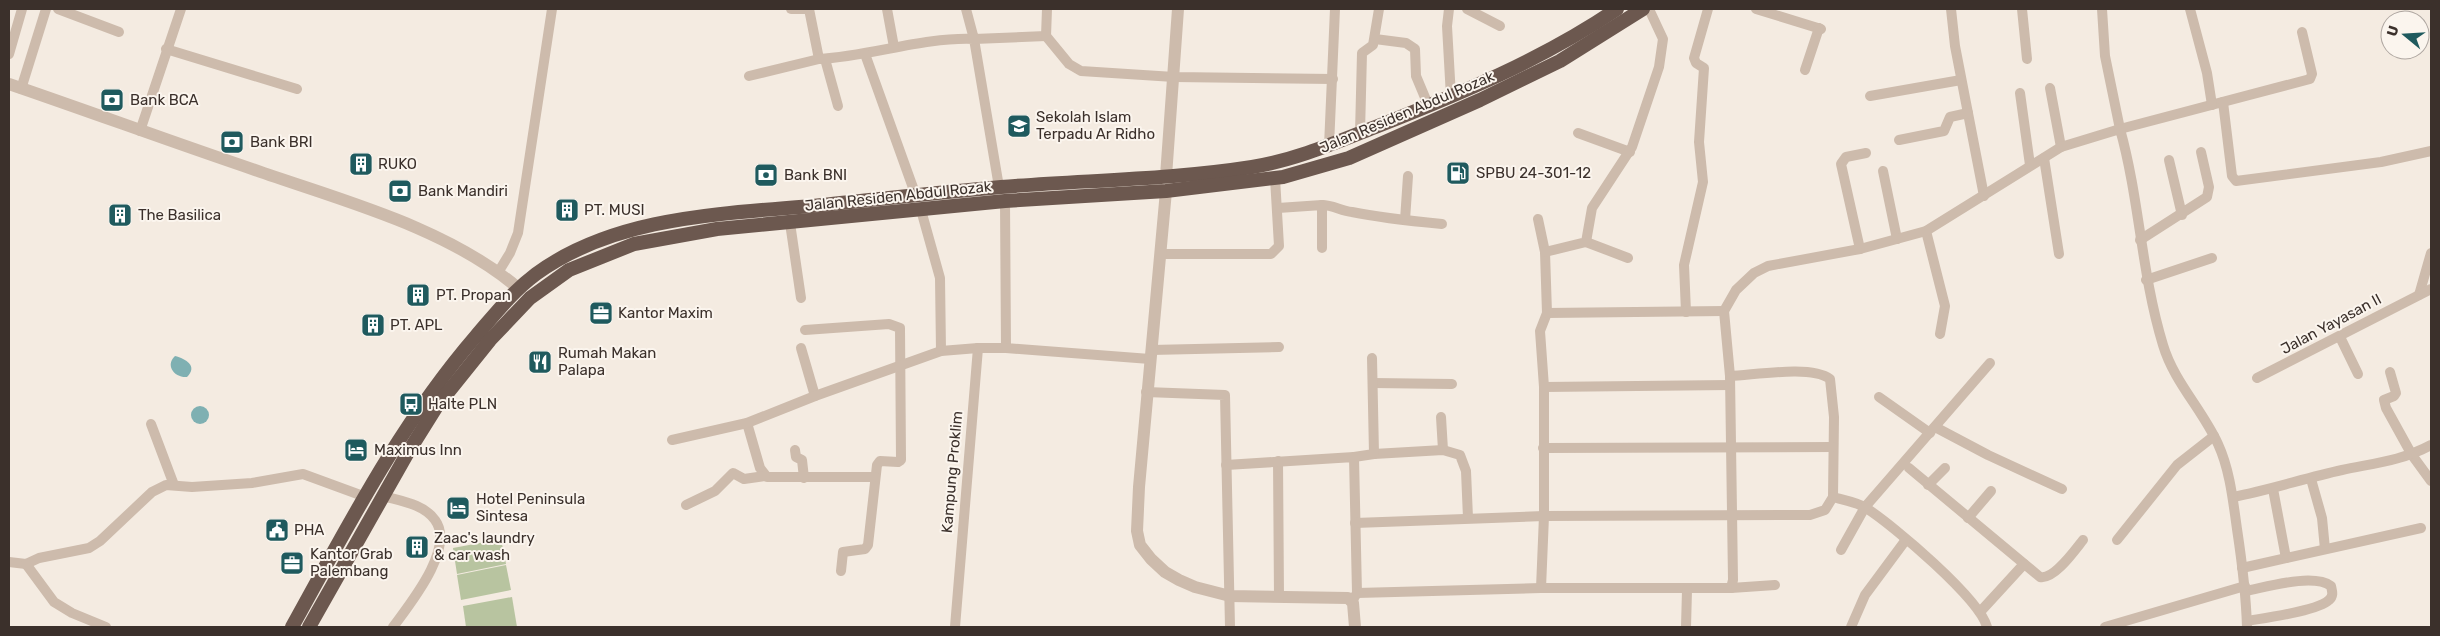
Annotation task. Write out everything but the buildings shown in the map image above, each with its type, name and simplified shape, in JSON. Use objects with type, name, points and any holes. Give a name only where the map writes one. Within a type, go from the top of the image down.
[{"type":"highway","name":"Jalan Residen Abdul Rozak","points":[[292,627],[363,496],[418,410],[453,362],[518,288],[562,257],[636,229],[706,216],[999,187],[1166,176],[1273,163],[1328,146],[1451,97],[1559,46],[1617,9]]},
{"type":"highway","name":"Jalan Residen Abdul Rozak","points":[[309,627],[383,496],[437,406],[490,340],[530,298],[569,270],[634,244],[717,229],[1005,201],[1166,192],[1275,178],[1349,158],[1489,96],[1560,61],[1643,9]]},
{"type":"highway","points":[[518,288],[530,298]]},
{"type":"street","points":[[9,54],[22,9]]},
{"type":"street","points":[[46,9],[15,86],[342,200],[444,238],[499,272],[518,288]]},
{"type":"street","points":[[58,9],[119,32]]},
{"type":"street","points":[[140,131],[181,9]]},
{"type":"street","points":[[499,272],[510,253],[518,233],[552,9]]},
{"type":"street","points":[[791,9],[809,9],[822,59],[838,106]]},
{"type":"street","points":[[887,9],[894,47]]},
{"type":"street","points":[[966,9],[974,39],[999,187]]},
{"type":"street","points":[[1047,9],[1046,36],[1074,68],[1174,77],[1333,78]]},
{"type":"street","points":[[1166,176],[1178,9]]},
{"type":"street","points":[[1328,146],[1333,78],[1335,9]]},
{"type":"street","points":[[1360,133],[1362,53],[1365,49],[1371,47],[1375,39],[1379,9]]},
{"type":"street","points":[[1449,9],[1447,26],[1451,97]]},
{"type":"street","points":[[1466,9],[1500,26]]},
{"type":"street","points":[[1586,242],[1592,208],[1630,152],[1649,102],[1662,53],[1663,39],[1649,9]]},
{"type":"street","points":[[1686,312],[1684,265],[1698,211],[1704,173],[1699,142],[1704,68],[1696,64],[1694,58],[1708,9]]},
{"type":"street","points":[[1756,9],[1820,28],[1805,70]]},
{"type":"street","points":[[1951,9],[1961,80],[1984,196]]},
{"type":"street","points":[[2022,9],[2027,60]]},
{"type":"street","points":[[2102,9],[2105,56],[2120,129],[2133,179],[2140,240],[2151,306],[2171,366],[2214,436],[2223,457],[2233,497],[2245,588],[2247,624],[2319,607],[2330,599],[2333,593],[2331,586],[2324,581],[2312,580],[2245,588],[2105,627]]},
{"type":"street","points":[[2190,9],[2207,73],[2218,103],[2232,178],[2236,181],[2381,162],[2431,151]]},
{"type":"street","points":[[1731,588],[1733,580],[1730,515],[1730,381],[1724,311],[1736,290],[1763,268],[1860,249],[1926,231],[2061,147],[2120,129],[2251,96],[2311,78],[2312,74],[2302,32]]},
{"type":"street","points":[[749,76],[822,59],[865,54],[894,47],[954,38],[1046,36]]},
{"type":"street","points":[[1375,39],[1406,43],[1414,49],[1416,76],[1429,106]]},
{"type":"street","points":[[166,49],[297,89]]},
{"type":"street","points":[[865,54],[916,196]]},
{"type":"street","points":[[1870,96],[1961,80]]},
{"type":"street","points":[[2050,88],[2061,147]]},
{"type":"street","points":[[2020,93],[2030,165]]},
{"type":"street","points":[[1899,140],[1944,131],[1950,116],[1968,113]]},
{"type":"street","points":[[1578,132],[1630,152]]},
{"type":"street","points":[[2140,240],[2182,215],[2208,195],[2201,152]]},
{"type":"street","points":[[1860,249],[1840,167],[1844,158],[1866,153]]},
{"type":"street","points":[[2044,158],[2059,254]]},
{"type":"street","points":[[2168,160],[2182,215]]},
{"type":"street","points":[[1883,171],[1897,239]]},
{"type":"street","points":[[1405,220],[1408,176]]},
{"type":"street","points":[[1161,254],[1271,254],[1279,246],[1275,178]]},
{"type":"street","points":[[1166,192],[1146,392],[1137,531],[1140,545],[1158,565],[1179,580],[1195,587],[1230,596],[1345,597],[1541,588],[1687,590],[1775,585]]},
{"type":"street","points":[[1005,201],[1006,348]]},
{"type":"street","points":[[1322,205],[1322,248]]},
{"type":"street","points":[[1278,208],[1334,205],[1349,212],[1442,224]]},
{"type":"street","points":[[921,210],[940,278],[941,351]]},
{"type":"street","points":[[1538,219],[1545,252],[1547,313],[1540,331],[1544,387],[1544,516],[1541,588]]},
{"type":"street","points":[[790,223],[801,298]]},
{"type":"street","points":[[1926,231],[1945,306],[1940,334]]},
{"type":"street","points":[[1545,252],[1586,242],[1628,258]]},
{"type":"street","points":[[2418,295],[2431,253]]},
{"type":"street","points":[[2146,280],[2212,258]]},
{"type":"street","name":"Jalan Yayasan II","points":[[2257,378],[2431,289]]},
{"type":"street","points":[[1547,313],[1724,311]]},
{"type":"street","points":[[805,330],[888,324],[900,328],[901,460],[898,462],[879,461],[875,478],[868,545],[864,549],[843,552],[841,571]]},
{"type":"street","points":[[2340,337],[2358,374]]},
{"type":"street","points":[[672,440],[747,423],[815,396],[941,351],[1006,348],[1150,354],[1279,347]]},
{"type":"street","points":[[801,348],[815,396]]},
{"type":"street","name":"Kampung Proklim","points":[[955,627],[978,348]]},
{"type":"street","points":[[1372,358],[1374,454]]},
{"type":"street","points":[[1841,550],[1865,507],[1990,363]]},
{"type":"street","points":[[1355,523],[1544,516],[1810,515],[1825,510],[1833,496],[1833,407],[1830,379],[1821,373],[1798,372],[1730,381],[1544,387]]},
{"type":"street","points":[[2390,372],[2396,395],[2385,399],[2384,402],[2412,456],[2431,481]]},
{"type":"street","points":[[1373,383],[1452,384]]},
{"type":"street","points":[[1146,392],[1225,395],[1230,627]]},
{"type":"street","points":[[1879,397],[1933,430],[2062,489]]},
{"type":"street","points":[[1442,417],[1443,450]]},
{"type":"street","points":[[747,423],[760,468],[765,476]]},
{"type":"street","points":[[151,424],[174,485]]},
{"type":"street","points":[[2117,540],[2177,465],[2214,436]]},
{"type":"street","points":[[2233,497],[2412,456],[2431,445]]},
{"type":"street","points":[[1543,448],[1833,447]]},
{"type":"street","points":[[795,450],[796,457],[802,460],[804,478]]},
{"type":"street","points":[[1226,464],[1443,450],[1460,454],[1465,463],[1468,518]]},
{"type":"street","points":[[1354,457],[1355,627]]},
{"type":"street","points":[[1278,462],[1279,596]]},
{"type":"street","points":[[1909,468],[2040,577],[2048,577],[2055,573],[2083,540]]},
{"type":"street","points":[[1928,485],[1945,468]]},
{"type":"street","points":[[686,505],[715,491],[733,473],[744,479],[765,476],[875,478]]},
{"type":"street","points":[[9,562],[26,564],[39,558],[89,548],[96,544],[152,492],[160,487],[174,485],[192,487],[252,484],[303,474],[363,496]]},
{"type":"street","points":[[2311,479],[2322,518],[2325,549]]},
{"type":"street","points":[[2273,489],[2286,558]]},
{"type":"street","points":[[1968,518],[1991,491]]},
{"type":"street","points":[[383,496],[422,509],[436,520],[439,532],[438,550],[431,574],[393,627]]},
{"type":"street","points":[[1833,496],[1865,507],[1956,583],[1981,613],[1987,626]]},
{"type":"street","points":[[2242,568],[2421,528]]},
{"type":"street","points":[[1851,627],[1865,595],[1905,541]]},
{"type":"street","points":[[26,564],[54,602],[72,613],[106,627]]},
{"type":"street","points":[[1981,613],[2024,564]]},
{"type":"street","points":[[1686,627],[1687,590]]},
{"type":"green space","points":[[501,539],[506,564],[457,574],[453,548]]},
{"type":"green space","points":[[506,565],[511,590],[461,600],[457,575]]},
{"type":"green space","points":[[512,597],[517,627],[466,627],[463,606]]},
{"type":"water","points":[[175,356],[187,361],[191,366],[187,377],[182,377],[172,370],[171,363]]},
{"type":"water","points":[[200,406],[208,411],[209,415],[204,423],[200,424],[192,419],[191,415],[196,407]]},
{"type":"place","name":"Bank BCA","points":[[112,100]]},
{"type":"place","name":"Sekolah Islam Terpadu Ar Ridho","points":[[1019,126]]},
{"type":"place","name":"Bank BRI","points":[[232,142]]},
{"type":"place","name":"RUKO","points":[[361,164]]},
{"type":"place","name":"SPBU 24-301-12","points":[[1458,173]]},
{"type":"place","name":"Bank BNI","points":[[766,175]]},
{"type":"place","name":"Bank Mandiri","points":[[400,191]]},
{"type":"place","name":"PT. MUSI","points":[[567,210]]},
{"type":"place","name":"The Basilica","points":[[120,215]]},
{"type":"place","name":"PT. Propan","points":[[418,295]]},
{"type":"place","name":"Kantor Maxim","points":[[601,313]]},
{"type":"place","name":"PT. APL","points":[[373,325]]},
{"type":"place","name":"Rumah Makan Palapa","points":[[540,362]]},
{"type":"place","name":"Halte PLN","points":[[411,404]]},
{"type":"place","name":"Maximus Inn","points":[[356,450]]},
{"type":"place","name":"Hotel Peninsula Sintesa","points":[[458,508]]},
{"type":"place","name":"PHA","points":[[277,530]]},
{"type":"place","name":"Zaac's laundry & car wash","points":[[417,547]]},
{"type":"place","name":"Kantor Grab Palembang","points":[[292,563]]}]
